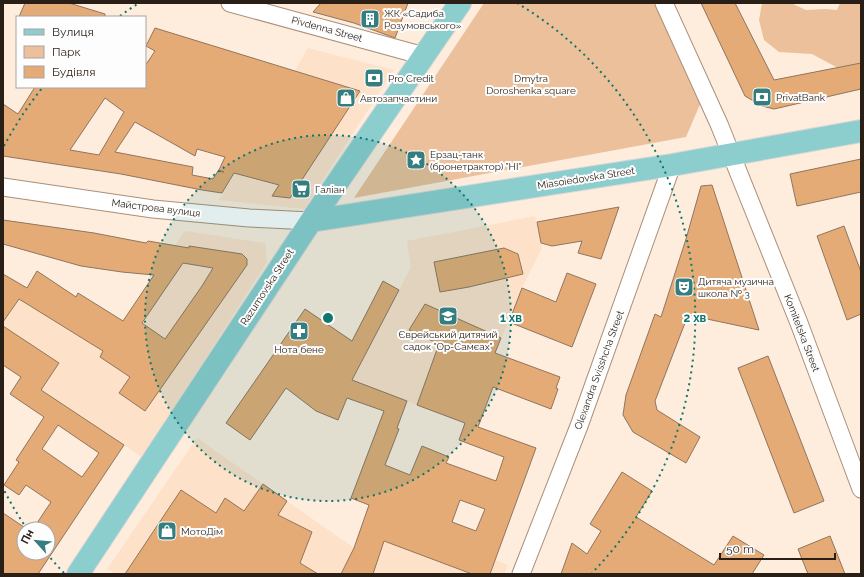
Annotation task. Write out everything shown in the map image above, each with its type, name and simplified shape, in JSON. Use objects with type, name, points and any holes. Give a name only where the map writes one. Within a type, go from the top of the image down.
[{"type":"main road","name":"Razumovska Street","points":[[78,574],[311,221],[460,3]]},
{"type":"main road","name":"Miasoiedovska Street","points":[[311,221],[672,165],[861,131]]},
{"type":"street","name":"Pivdenna Street","points":[[230,3],[424,56]]},
{"type":"street","points":[[664,3],[720,124],[732,155]]},
{"type":"street","name":"Komitetska Street","points":[[732,155],[799,323],[861,489]]},
{"type":"street","name":"Olexandra Svisshcha Street","points":[[521,574],[578,426],[672,165]]},
{"type":"street","name":"Майстрова вулиця","points":[[3,187],[153,209],[249,218],[311,221]]},
{"type":"shaded area","points":[[308,48],[394,70],[304,209],[219,200]]},
{"type":"shaded area","name":"Єврейський дитячий садок \"Ор-Самєах\"","points":[[535,216],[542,248],[522,288],[495,353],[417,405],[407,401],[401,417],[344,397],[411,267],[407,241]]},
{"type":"shaded area","points":[[185,231],[265,243],[267,262],[142,457],[3,365],[3,323],[28,287],[112,338]]},
{"type":"shaded area","points":[[197,438],[354,548],[367,511],[508,565],[504,574],[116,574],[107,569]]},
{"type":"green space","name":"Dmytra Doroshenka square","points":[[484,3],[654,3],[701,102],[686,137],[354,198]]},
{"type":"green space","points":[[762,3],[791,3],[806,10],[837,10],[840,3],[861,3],[861,63],[838,68],[812,54],[779,52],[764,40],[759,20]]},
{"type":"building","points":[[25,3],[69,3],[105,14],[105,16],[19,16]]},
{"type":"building","name":"ЖК «Садиба Розумовського»","points":[[321,3],[408,3],[395,38],[354,23],[313,12]]},
{"type":"building","points":[[701,3],[735,3],[774,80],[861,63],[861,89],[774,109],[762,106],[745,96]]},
{"type":"building","points":[[155,28],[360,91],[290,198],[272,196],[279,185],[234,173],[222,193],[121,174],[3,156],[3,104],[18,114],[34,88],[146,88],[146,64],[155,51],[146,46]],"holes":[[[105,98],[124,112],[99,155],[70,150]],[[135,122],[195,156],[197,149],[225,157],[219,170],[224,172],[218,171],[213,179],[192,175],[193,167],[115,152]]]},
{"type":"building","points":[[861,159],[861,192],[797,206],[790,174]]},
{"type":"building","points":[[712,185],[759,330],[688,315],[655,401],[657,410],[700,437],[686,463],[633,432],[623,415],[626,395],[655,314],[661,317],[701,186]]},
{"type":"building","points":[[619,207],[601,259],[578,253],[582,241],[552,246],[541,243],[537,222]]},
{"type":"building","points":[[3,220],[94,233],[146,243],[148,241],[189,248],[189,246],[242,254],[247,259],[247,265],[145,411],[119,393],[130,377],[100,357],[103,351],[19,299],[3,322],[3,274],[27,288],[37,271],[76,297],[78,293],[123,321],[154,275],[81,266],[3,244]],"holes":[[[183,263],[213,268],[165,339],[142,323]]]},
{"type":"building","points":[[844,226],[861,272],[861,314],[847,320],[817,236]]},
{"type":"building","points":[[504,248],[518,254],[523,274],[469,287],[440,292],[434,262]]},
{"type":"building","points":[[567,273],[596,284],[572,347],[509,322],[522,288],[556,302]]},
{"type":"building","points":[[383,281],[399,290],[352,380],[407,401],[397,428],[399,429],[385,465],[410,475],[422,446],[449,457],[446,463],[496,481],[504,457],[459,440],[465,423],[417,405],[439,344],[409,330],[425,304],[501,338],[495,353],[560,377],[556,388],[558,389],[551,409],[493,387],[478,427],[536,448],[490,574],[472,574],[384,541],[373,574],[341,574],[354,548],[369,505],[351,498],[384,411],[347,398],[338,420],[316,411],[286,388],[250,440],[226,423],[305,309],[352,341]],"holes":[[[460,500],[485,509],[476,531],[452,522]]]},
{"type":"building","points":[[3,326],[59,363],[41,390],[124,445],[56,547],[56,521],[38,521],[51,502],[26,485],[19,495],[4,485],[19,462],[16,460],[44,417],[10,394],[21,377],[3,365]],"holes":[[[58,425],[99,453],[82,477],[42,449]]]},
{"type":"building","points":[[768,356],[824,501],[794,513],[738,368]]},
{"type":"building","points":[[622,472],[652,491],[636,517],[714,565],[733,536],[764,555],[752,574],[561,574],[572,543],[587,554],[601,531],[590,524]]},
{"type":"building","points":[[263,484],[287,501],[278,515],[312,532],[300,563],[318,574],[125,574],[181,490],[216,513],[225,498],[244,511]]},
{"type":"building","points":[[3,513],[16,522],[16,561],[47,561],[38,574],[3,574]]},
{"type":"building","points":[[830,536],[845,574],[808,574],[798,549]]},
{"type":"place","name":"ЖК «Садиба Розумовського»","points":[[370,19]]},
{"type":"place","name":"Pro Credit","points":[[374,78]]},
{"type":"place","name":"PrivatBank","points":[[762,97]]},
{"type":"place","name":"Автозапчастини","points":[[346,98]]},
{"type":"place","name":"Ерзац-танк (бронетрактор) \"НІ\"","points":[[416,160]]},
{"type":"place","name":"Галіан","points":[[301,189]]},
{"type":"place","name":"Дитяча музична школа № 3","points":[[684,287]]},
{"type":"place","name":"Єврейський дитячий садок \"Ор-Самєах\"","points":[[448,316]]},
{"type":"place","name":"Нота бене","points":[[299,331]]},
{"type":"place","name":"МотоДім","points":[[167,531]]}]
